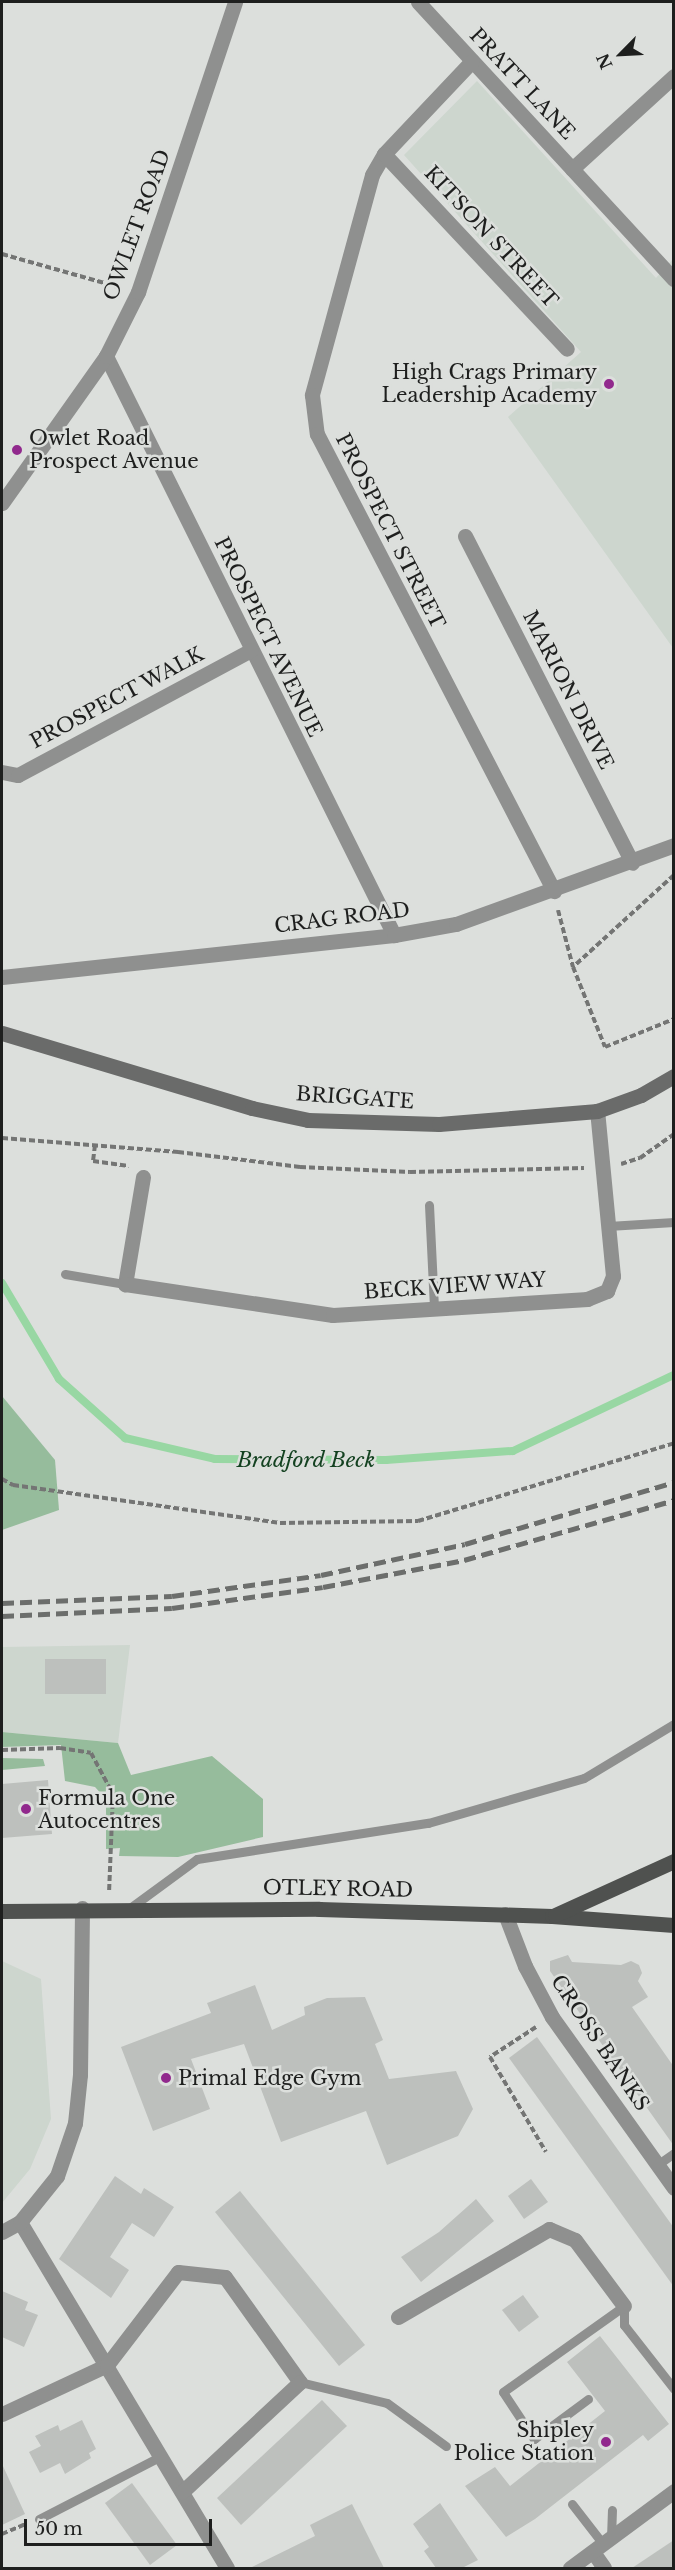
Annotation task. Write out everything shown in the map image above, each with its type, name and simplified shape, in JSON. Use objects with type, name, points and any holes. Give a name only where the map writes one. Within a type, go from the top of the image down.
[{"type":"main road","name":"BRIGGATE","points":[[2,1033],[241,1104],[308,1120],[439,1124],[597,1111],[641,1095],[674,1076]]},
{"type":"main road","points":[[552,1916],[674,1861]]},
{"type":"main road","name":"OTLEY ROAD","points":[[2,1911],[130,1908],[505,1914],[674,1925]]},
{"type":"street","name":"OWLET ROAD","points":[[2,503],[106,356],[138,292],[235,2]]},
{"type":"street","name":"PRATT LANE","points":[[418,2],[674,279]]},
{"type":"street","name":"PROSPECT STREET","points":[[472,61],[384,154],[372,175],[312,395],[317,434],[554,891]]},
{"type":"street","name":"PRATT LANE","points":[[572,169],[674,76]]},
{"type":"street","name":"KITSON STREET","points":[[384,154],[567,349]]},
{"type":"street","name":"PROSPECT AVENUE","points":[[106,356],[250,650],[394,935]]},
{"type":"street","name":"MARION DRIVE","points":[[465,536],[632,863]]},
{"type":"street","name":"PROSPECT WALK","points":[[2,772],[18,775],[250,650]]},
{"type":"street","name":"CRAG ROAD","points":[[2,976],[394,935],[456,924],[632,863],[674,845]]},
{"type":"street","name":"BECK VIEW WAY","points":[[125,1284],[333,1315],[587,1299],[607,1291],[613,1276],[597,1111]]},
{"type":"street","points":[[125,1284],[142,1177]]},
{"type":"street","points":[[2,2232],[20,2222],[57,2176],[75,2124],[80,2075],[82,1908]]},
{"type":"street","name":"CROSS BANKS","points":[[505,1914],[525,1966],[552,2017],[674,2188]]},
{"type":"street","points":[[20,2222],[227,2568]]},
{"type":"street","points":[[398,2317],[549,2229],[575,2240],[624,2307]]},
{"type":"street","points":[[2,2414],[106,2365],[178,2272],[225,2277],[300,2382],[182,2492]]},
{"type":"street","points":[[570,2568],[674,2491]]},
{"type":"street","points":[[602,2545],[604,2568]]},
{"type":"lane","points":[[429,1205],[434,1307]]},
{"type":"lane","points":[[608,1226],[674,1222]]},
{"type":"lane","points":[[65,1274],[125,1284]]},
{"type":"lane","points":[[130,1908],[197,1859],[439,1820],[585,1778],[674,1724]]},
{"type":"lane","points":[[657,2165],[674,2153]]},
{"type":"lane","points":[[624,2307],[624,2325],[674,2389]]},
{"type":"lane","points":[[588,2399],[534,2439],[503,2392],[624,2307]]},
{"type":"lane","points":[[300,2382],[387,2403],[446,2446]]},
{"type":"lane","points":[[39,2519],[161,2456]]},
{"type":"lane","points":[[572,2504],[602,2545]]},
{"type":"lane","points":[[602,2545],[612,2511]]},
{"type":"path","points":[[2,254],[138,292]]},
{"type":"path","points":[[573,967],[674,875]]},
{"type":"path","points":[[554,891],[573,967],[605,1047],[674,1019]]},
{"type":"path","points":[[2,1138],[95,1145],[300,1167],[388,1172],[602,1166],[640,1158],[674,1134]]},
{"type":"path","points":[[95,1145],[93,1161],[144,1167],[142,1177]]},
{"type":"path","points":[[2,1479],[13,1485],[280,1523],[418,1521],[674,1443]]},
{"type":"path","points":[[2,1750],[60,1748],[91,1753],[112,1794],[108,1908]]},
{"type":"path","points":[[546,2152],[490,2057],[552,2017]]},
{"type":"path","points":[[2,2534],[39,2519]]},
{"type":"shaded area","name":"High Crags Primary Leadership Academy","points":[[477,81],[656,278],[673,259],[673,648],[508,417],[581,352],[404,155]]},
{"type":"shaded area","points":[[130,1645],[118,1743],[2,1732],[2,1647]]},
{"type":"shaded area","points":[[2,1961],[41,1979],[51,2119],[30,2169],[2,2203]]},
{"type":"green space","points":[[2,1396],[55,1460],[59,1510],[2,1530]]},
{"type":"green space","points":[[2,1732],[118,1743],[131,1775],[212,1756],[263,1799],[263,1837],[178,1857],[119,1856],[120,1848],[106,1849],[106,1799],[95,1787],[65,1781],[61,1745],[2,1747]]},
{"type":"green space","points":[[2,1758],[43,1759],[45,1766],[2,1770]]},
{"type":"building","points":[[45,1659],[106,1659],[106,1694],[45,1694]]},
{"type":"building","name":"Formula One Autocentres","points":[[48,1780],[52,1834],[2,1838],[2,1784]]},
{"type":"building","points":[[568,1955],[572,1962],[621,1965],[631,1961],[639,1965],[642,1973],[638,1981],[648,1997],[632,2007],[674,2067],[674,2146],[550,1971],[550,1961]]},
{"type":"building","points":[[255,1985],[272,2030],[305,2015],[304,2007],[327,1998],[365,1997],[383,2040],[375,2044],[389,2079],[456,2071],[473,2109],[458,2136],[387,2165],[366,2111],[281,2142],[244,2044],[191,2059],[210,2109],[153,2131],[121,2047],[211,2013],[207,2003]]},
{"type":"building","points":[[537,2037],[674,2228],[674,2287],[509,2058]]},
{"type":"building","points":[[115,2176],[141,2194],[144,2188],[174,2207],[154,2237],[132,2223],[110,2257],[129,2270],[111,2298],[59,2259]]},
{"type":"building","points":[[531,2179],[548,2202],[524,2219],[508,2196]]},
{"type":"building","points":[[240,2191],[365,2345],[339,2366],[215,2212]]},
{"type":"building","points":[[476,2199],[494,2221],[421,2282],[401,2257],[439,2232]]},
{"type":"building","points":[[2,2291],[28,2302],[25,2310],[38,2315],[24,2347],[2,2337]]},
{"type":"building","points":[[523,2295],[539,2317],[519,2332],[502,2310]]},
{"type":"building","points":[[600,2336],[669,2424],[648,2441],[643,2435],[535,2519],[506,2537],[465,2486],[495,2467],[510,2486],[605,2411],[567,2362]]},
{"type":"building","points":[[322,2400],[347,2426],[241,2525],[217,2498]]},
{"type":"building","points":[[82,2420],[96,2449],[89,2453],[91,2458],[65,2474],[60,2463],[40,2473],[29,2452],[41,2446],[35,2436],[58,2425],[60,2431]]},
{"type":"building","points":[[2,2464],[25,2514],[2,2525]]},
{"type":"building","points":[[132,2483],[177,2545],[150,2565],[105,2503]]},
{"type":"building","points":[[440,2503],[478,2560],[462,2568],[436,2568],[424,2551],[429,2547],[413,2524]]},
{"type":"building","points":[[352,2504],[384,2568],[250,2568],[315,2536],[310,2525]]},
{"type":"building","points":[[674,2540],[674,2568],[632,2568]]},
{"type":"waterway","name":"Bradford Beck","points":[[2,1283],[59,1379],[125,1438],[215,1459],[386,1460],[513,1451],[674,1375]]},
{"type":"railway","points":[[2,1603],[172,1596],[321,1575],[465,1544],[674,1482]]},
{"type":"railway","points":[[2,1616],[172,1608],[323,1587],[464,1560],[674,1500]]},
{"type":"place","name":"High Crags Primary Leadership Academy","points":[[609,384]]},
{"type":"place","name":"Owlet Road Prospect Avenue","points":[[17,450]]},
{"type":"place","name":"Formula One Autocentres","points":[[26,1809]]},
{"type":"place","name":"Primal Edge Gym","points":[[166,2078]]},
{"type":"place","name":"Shipley Police Station","points":[[606,2442]]}]
